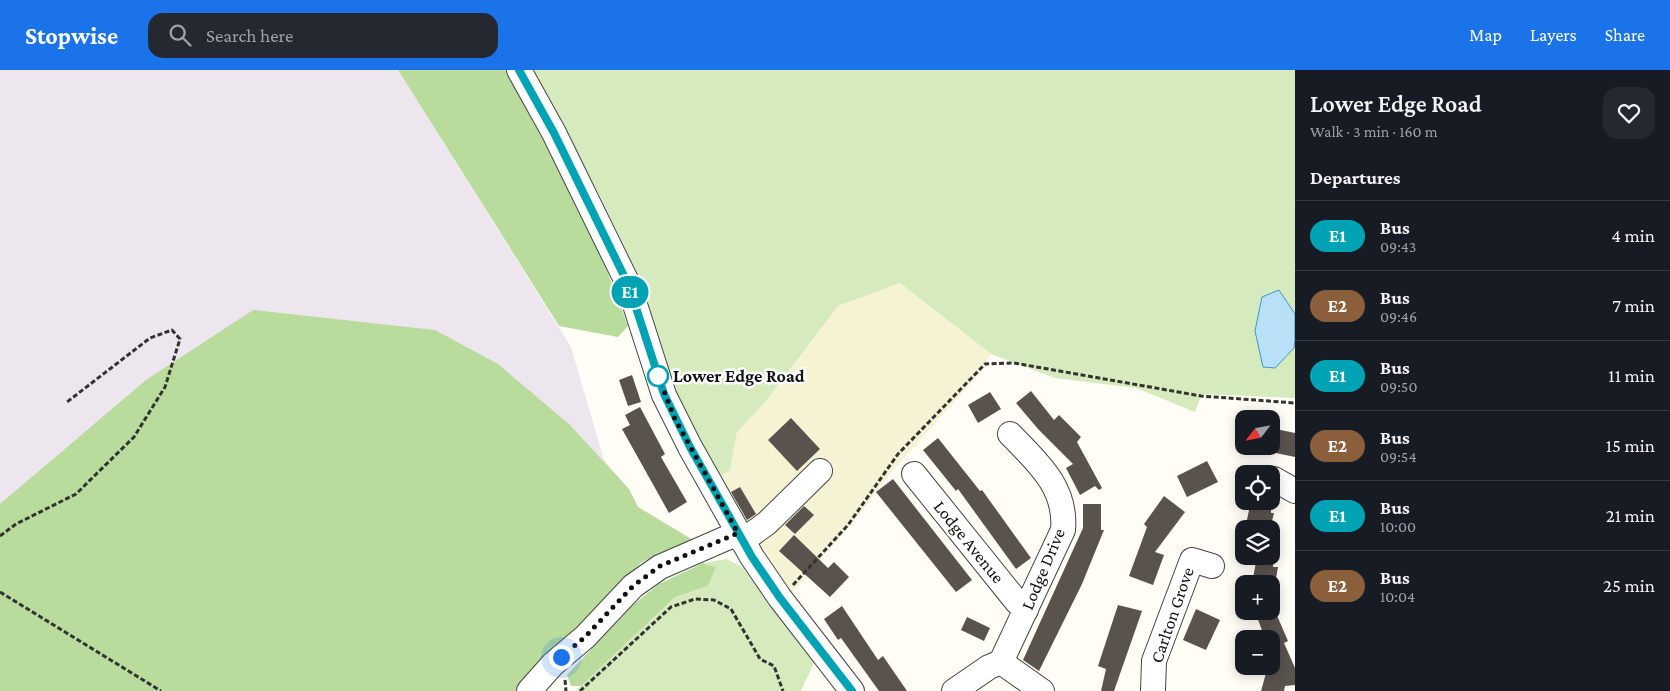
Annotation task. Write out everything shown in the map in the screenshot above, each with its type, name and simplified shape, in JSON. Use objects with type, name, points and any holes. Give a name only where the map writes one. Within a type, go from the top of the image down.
[{"type":"street","points":[[519,70],[554,133],[629,286],[664,394],[675,419],[740,537],[780,598],[852,691]]},
{"type":"street","name":"Lodge Drive","points":[[1001,662],[1062,536],[1063,516],[1056,487],[1052,480],[1010,434]]},
{"type":"street","points":[[529,691],[553,664],[585,637],[633,586],[660,566],[740,537],[767,523],[820,471]]},
{"type":"street","name":"Lodge Avenue","points":[[914,474],[1017,602],[1026,610]]},
{"type":"street","points":[[1280,482],[1295,491]]},
{"type":"street","name":"Carlton Grove","points":[[1153,691],[1154,661],[1192,560],[1212,566]]},
{"type":"street","points":[[954,691],[989,667],[1001,662],[1042,691]]},
{"type":"path","points":[[0,536],[16,524],[76,494],[134,437],[165,387],[180,339],[172,330],[150,338],[67,402]]},
{"type":"path","points":[[0,592],[161,691]]},
{"type":"path","points":[[580,691],[671,606],[695,599],[714,600],[731,609],[760,658],[774,666],[783,691]]},
{"type":"shaded area","points":[[0,70],[398,70],[571,347],[604,460],[629,489],[638,507],[693,540],[642,562],[515,691],[0,691]]},
{"type":"shaded area","points":[[900,283],[991,354],[981,372],[888,476],[859,515],[790,595],[753,542],[717,478],[730,470],[737,432],[766,401],[838,306]]},
{"type":"green space","points":[[398,70],[505,70],[572,195],[616,293],[628,326],[618,337],[559,326]]},
{"type":"green space","points":[[532,70],[1295,70],[1295,314],[1279,291],[1262,297],[1255,331],[1294,348],[1295,339],[1295,398],[1202,394],[1195,412],[1136,388],[1055,378],[991,354],[900,283],[838,306],[766,401],[737,432],[730,470],[717,478],[671,387],[641,282],[601,198]]},
{"type":"green space","points":[[253,310],[435,330],[498,364],[569,424],[629,489],[638,507],[693,540],[642,562],[515,691],[0,691],[0,504],[146,380]]},
{"type":"green space","points":[[727,559],[742,567],[815,661],[801,691],[575,691],[675,597],[708,586],[716,567],[703,563]]},
{"type":"green space","points":[[703,563],[716,567],[708,586],[675,597],[581,686],[571,686],[567,675],[634,604],[659,584]]},
{"type":"water","points":[[1279,290],[1295,314],[1294,348],[1275,368],[1263,367],[1255,331],[1262,297]]},
{"type":"building","points":[[632,375],[641,402],[628,406],[619,380]]},
{"type":"building","points":[[1031,391],[1054,420],[1059,415],[1081,437],[1077,442],[1102,488],[1099,490],[1095,486],[1080,495],[1066,468],[1073,464],[1038,429],[1016,403]]},
{"type":"building","points":[[990,392],[1001,409],[978,423],[968,405]]},
{"type":"building","points":[[640,407],[665,454],[661,457],[687,502],[669,513],[622,429],[630,425],[625,415]]},
{"type":"building","points":[[791,418],[820,449],[797,471],[768,440]]},
{"type":"building","points":[[1280,430],[1295,433],[1295,457],[1280,454]]},
{"type":"building","points":[[938,438],[980,491],[982,490],[1031,558],[1016,569],[958,489],[956,491],[923,450]]},
{"type":"building","points":[[1207,461],[1218,482],[1187,497],[1177,476]]},
{"type":"building","points":[[893,479],[972,580],[956,592],[876,492]]},
{"type":"building","points":[[740,487],[756,514],[747,520],[731,492]]},
{"type":"building","points":[[1164,496],[1185,512],[1155,552],[1164,555],[1153,585],[1129,576],[1147,527],[1144,524]]},
{"type":"building","points":[[1083,504],[1101,504],[1101,530],[1104,530],[1082,584],[1039,671],[1023,660],[1083,528]]},
{"type":"building","points":[[804,506],[814,515],[795,534],[785,525]]},
{"type":"building","points":[[1249,510],[1271,510],[1271,513],[1274,513],[1272,520],[1247,520]]},
{"type":"building","points":[[794,535],[828,568],[834,562],[849,577],[830,597],[779,551]]},
{"type":"building","points":[[1255,565],[1273,565],[1273,567],[1278,567],[1277,575],[1254,575]]},
{"type":"building","points":[[1118,605],[1142,611],[1114,691],[1101,691],[1106,669],[1098,666]]},
{"type":"building","points":[[842,606],[878,660],[883,656],[907,691],[879,691],[841,638],[838,640],[824,619]]},
{"type":"building","points":[[1196,609],[1220,620],[1206,650],[1183,640]]},
{"type":"building","points":[[967,617],[990,628],[984,641],[961,630]]},
{"type":"building","points":[[1258,620],[1279,620],[1288,641],[1284,643],[1295,668],[1295,685],[1285,686],[1284,691],[1261,691],[1265,675],[1280,675],[1280,630],[1262,630]]},
{"type":"bus line","name":"E1","points":[[519,70],[554,133],[629,286],[664,394],[690,447],[752,557],[780,598],[852,691]]},
{"type":"place","name":"Lower Edge Road","points":[[658,376]]},
{"type":"route","points":[[561,657],[585,637],[633,586],[660,566],[738,533],[675,419],[658,376]]}]
